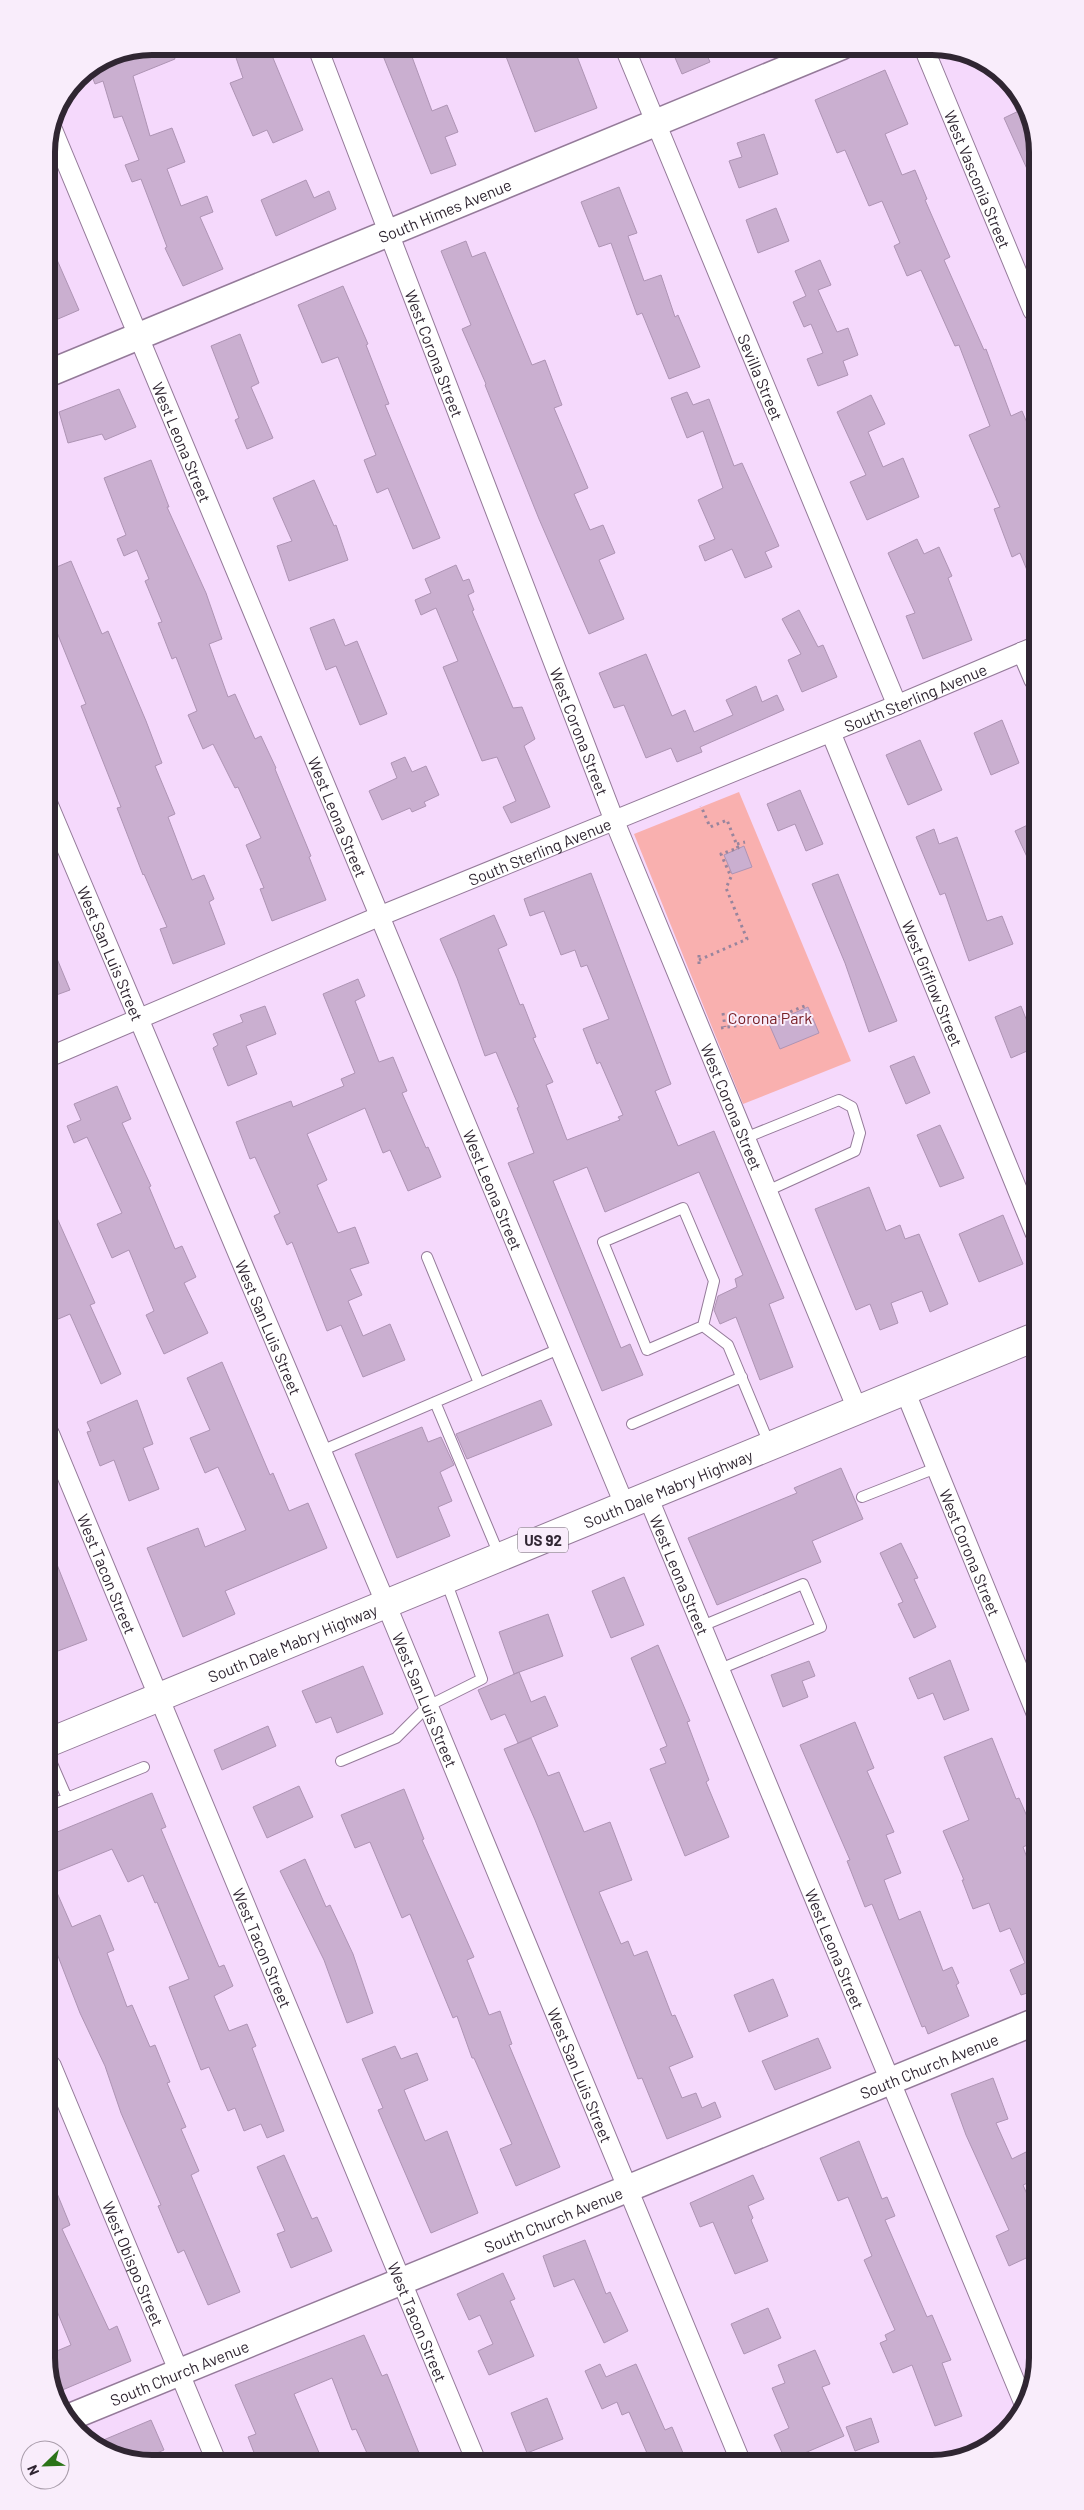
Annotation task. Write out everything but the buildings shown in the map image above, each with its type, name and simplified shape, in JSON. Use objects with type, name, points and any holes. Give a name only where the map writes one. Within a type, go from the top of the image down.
[{"type":"main road","name":"South Dale Mabry Highway","points":[[55,1740],[1029,1339]]},
{"type":"street","name":"West Corona Street","points":[[320,55],[614,820],[858,1411]]},
{"type":"street","name":"Sevilla Street","points":[[628,55],[897,705]]},
{"type":"street","name":"South Himes Avenue","points":[[55,371],[821,55]]},
{"type":"street","name":"West Vasconia Street","points":[[927,55],[1029,301]]},
{"type":"street","name":"West Leona Street","points":[[56,138],[559,1349],[702,1626],[1021,2396]]},
{"type":"street","name":"South Sterling Avenue","points":[[55,1055],[380,916],[831,733],[1028,650]]},
{"type":"street","name":"West Griflow Street","points":[[831,733],[1029,1218]]},
{"type":"street","name":"West San Luis Street","points":[[55,821],[386,1604],[738,2455]]},
{"type":"street","name":"West Corona Street","points":[[905,1391],[1029,1696]]},
{"type":"street","name":"West Tacon Street","points":[[55,1447],[474,2455]]},
{"type":"street","name":"South Church Avenue","points":[[74,2415],[628,2190],[1029,2023]]},
{"type":"street","name":"West Obispo Street","points":[[55,2075],[214,2455]]},
{"type":"lane","points":[[745,1138],[839,1100],[852,1107],[860,1133],[855,1151],[767,1191]]},
{"type":"lane","points":[[683,1208],[714,1281],[703,1326],[647,1350],[603,1242],[683,1208]]},
{"type":"lane","points":[[428,1258],[479,1384]]},
{"type":"lane","points":[[703,1326],[728,1345],[771,1447]]},
{"type":"lane","points":[[321,1452],[559,1349]]},
{"type":"lane","points":[[632,1424],[742,1378]]},
{"type":"lane","points":[[435,1402],[500,1558]]},
{"type":"lane","points":[[862,1497],[936,1468]]},
{"type":"lane","points":[[341,1761],[396,1738],[428,1706],[482,1679],[446,1580]]},
{"type":"lane","points":[[702,1626],[803,1584],[820,1627],[720,1669]]},
{"type":"lane","points":[[55,1803],[144,1767]]},
{"type":"lane","points":[[55,1771],[66,1798]]},
{"type":"path","points":[[699,953],[699,962],[746,939],[726,888],[731,877],[721,854],[738,848],[737,844],[727,820],[710,827],[701,805]]},
{"type":"path","points":[[737,844],[744,842]]},
{"type":"path","points":[[718,1028],[768,1021],[806,1005]]},
{"type":"path","points":[[722,1013],[725,1027]]},
{"type":"green space","name":"Corona Park","points":[[739,792],[851,1061],[743,1104],[634,834]]}]
